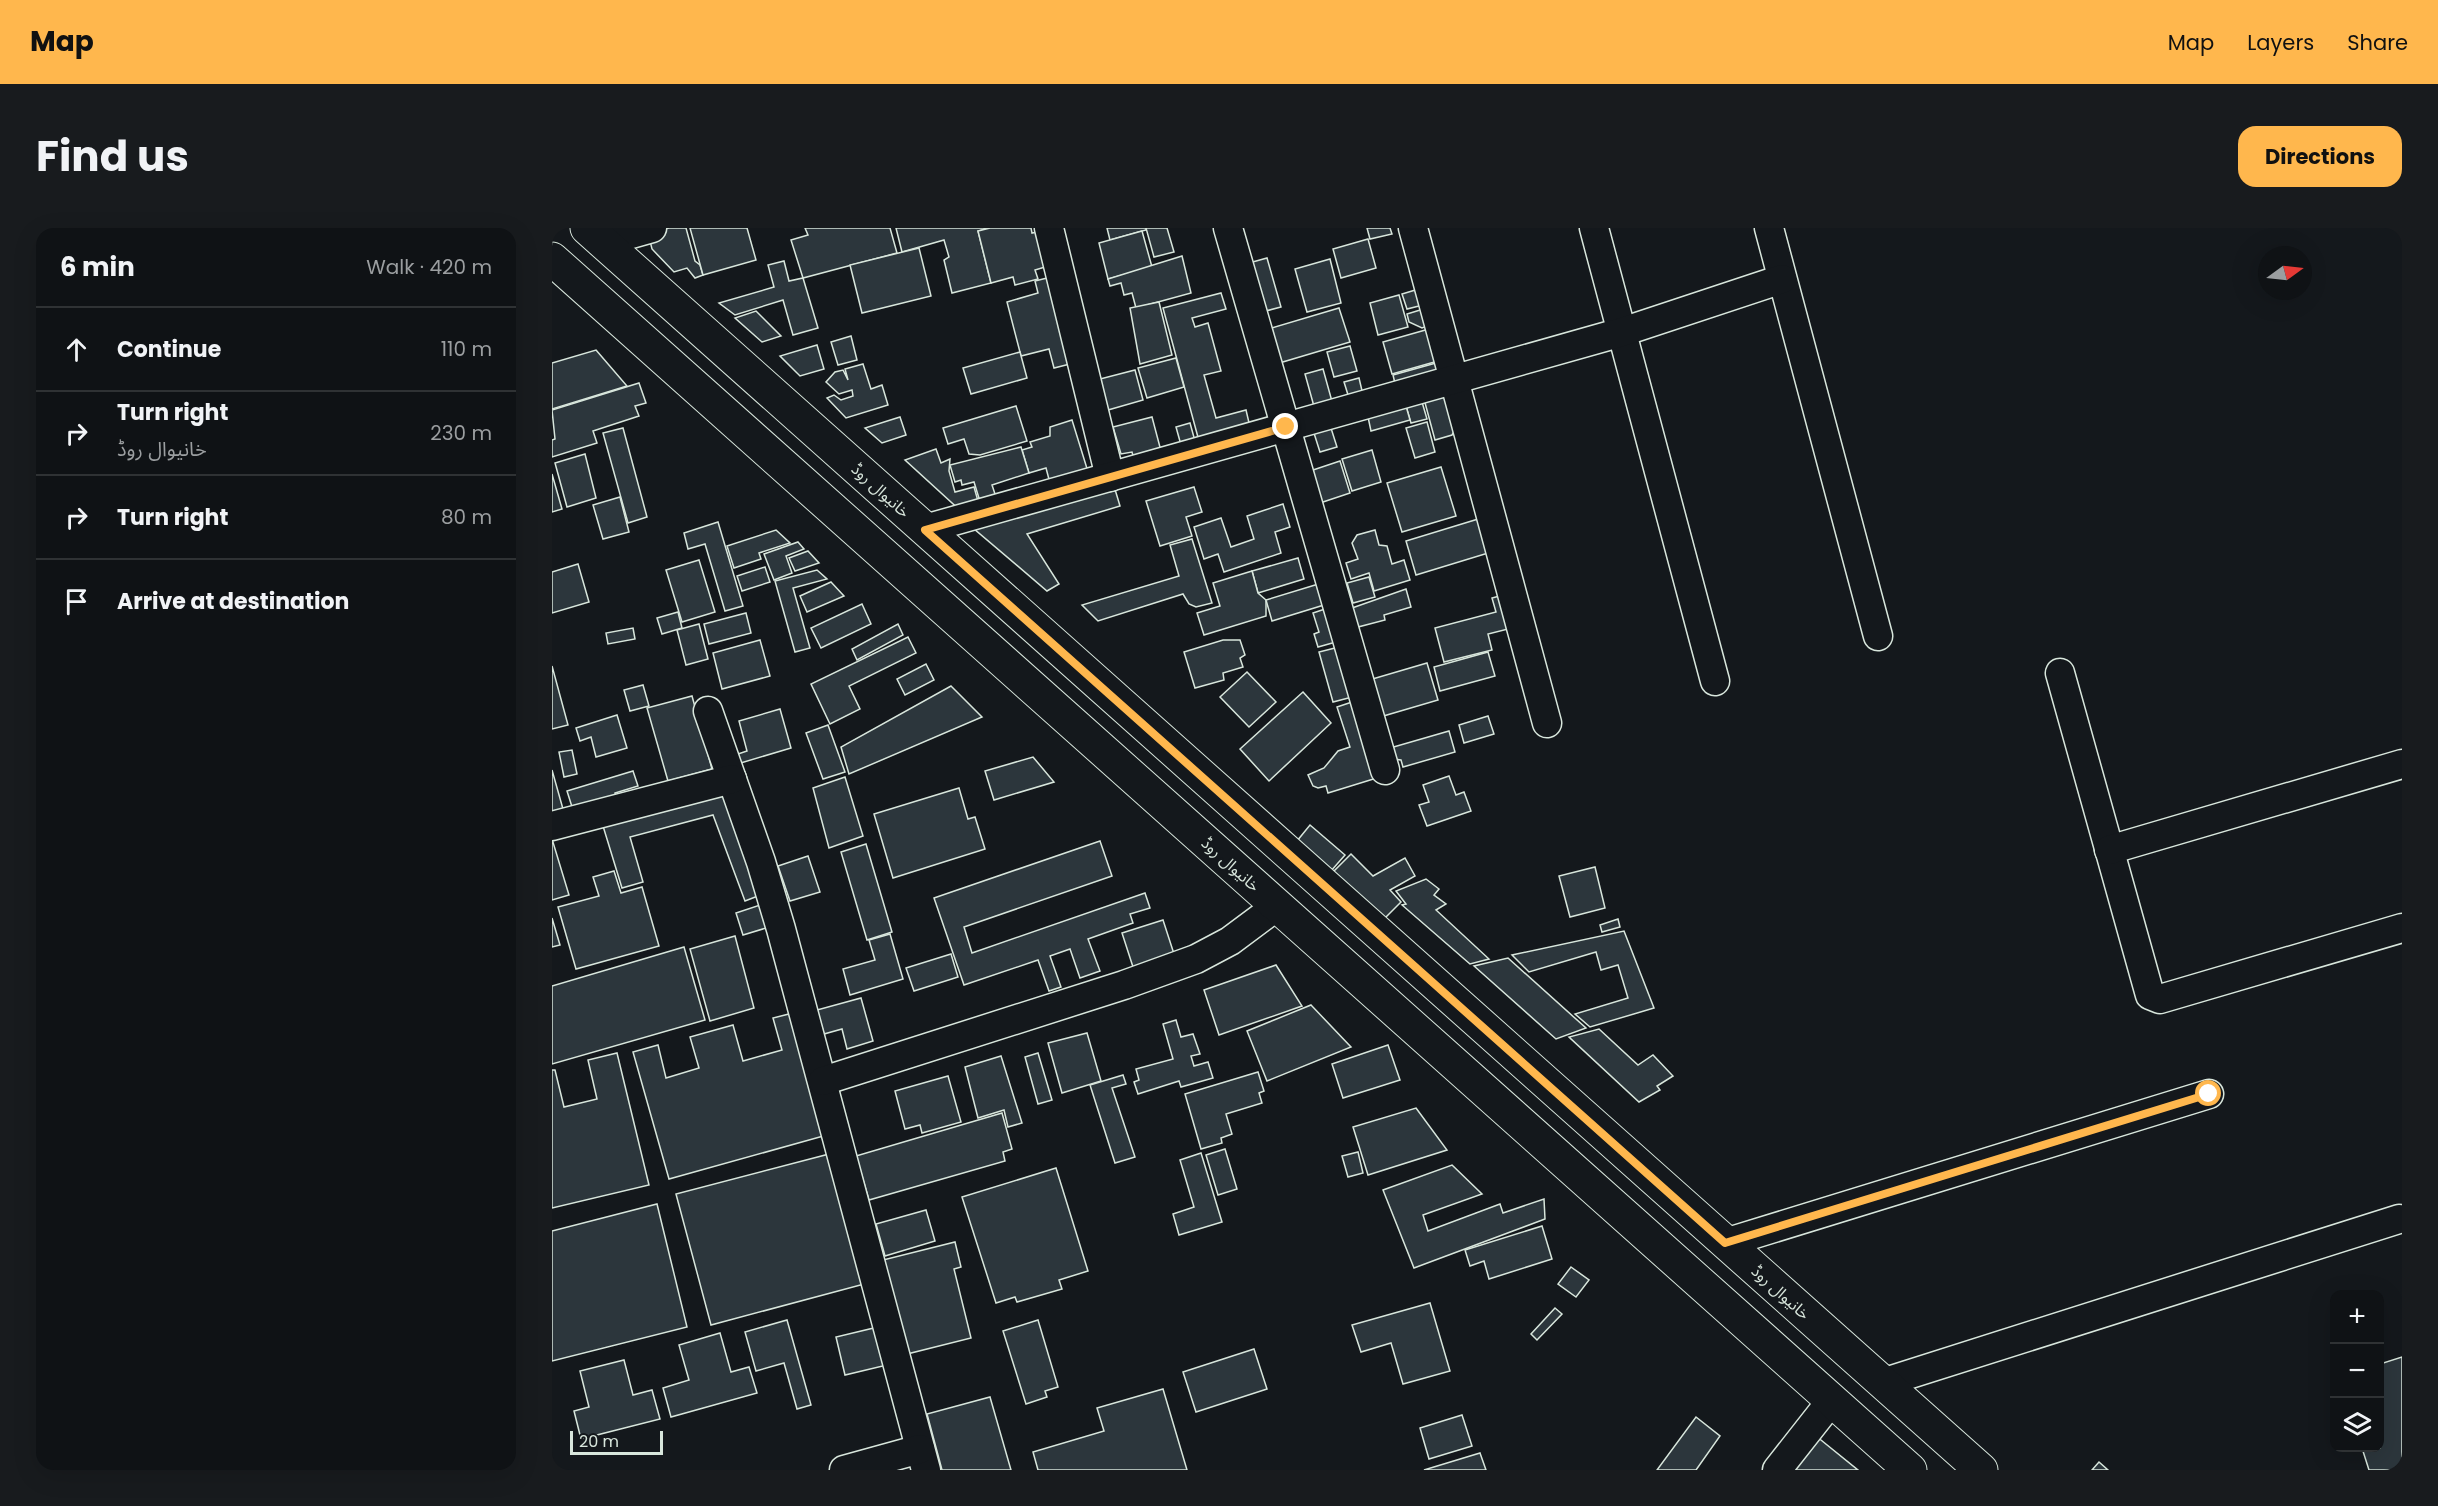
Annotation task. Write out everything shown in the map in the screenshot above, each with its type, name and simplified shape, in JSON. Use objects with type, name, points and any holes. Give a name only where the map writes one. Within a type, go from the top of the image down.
[{"type":"main road","name":"خانیوال روڈ","points":[[595,235],[1981,1470]]},
{"type":"main road","name":"خانیوال روڈ","points":[[552,259],[1910,1470]]},
{"type":"street","points":[[595,235],[652,228]]},
{"type":"street","points":[[1049,228],[1110,477]]},
{"type":"street","points":[[1228,228],[1385,770]]},
{"type":"street","points":[[1413,228],[1547,723]]},
{"type":"street","points":[[1594,228],[1715,681]]},
{"type":"street","points":[[1769,228],[1878,636]]},
{"type":"street","points":[[925,530],[1622,332],[1782,279]]},
{"type":"street","points":[[2060,673],[2150,995],[2160,999],[2402,928]]},
{"type":"street","points":[[708,711],[764,873],[823,1081],[923,1459],[844,1470]]},
{"type":"street","points":[[2109,850],[2402,765]]},
{"type":"street","points":[[552,826],[732,779]]},
{"type":"street","points":[[823,1081],[1124,985],[1196,959],[1230,942],[1277,906]]},
{"type":"street","points":[[1725,1243],[2209,1094]]},
{"type":"street","points":[[1882,1383],[2400,1219]]},
{"type":"street","points":[[1777,1470],[1832,1400]]},
{"type":"building","points":[[669,228],[686,228],[695,261],[700,265],[703,275],[695,278],[687,268],[674,272],[652,249],[648,233]]},
{"type":"building","points":[[690,228],[747,228],[756,260],[703,275]]},
{"type":"building","points":[[805,228],[890,228],[897,253],[803,278],[791,240],[808,235]]},
{"type":"building","points":[[896,228],[990,228],[978,231],[991,283],[952,293],[944,260],[949,257],[944,240],[902,252]]},
{"type":"building","points":[[990,228],[1031,228],[1032,233],[1047,230],[1055,264],[1035,270],[1038,279],[1015,285],[1013,277],[991,283],[978,231]]},
{"type":"building","points":[[1107,228],[1146,228],[1146,230],[1110,240]]},
{"type":"building","points":[[1146,228],[1167,228],[1174,252],[1154,257]]},
{"type":"building","points":[[1367,228],[1390,228],[1392,234],[1370,239]]},
{"type":"building","points":[[1142,231],[1152,267],[1108,279],[1099,243]]},
{"type":"building","points":[[1368,239],[1376,268],[1341,278],[1333,249]]},
{"type":"building","points":[[919,248],[931,296],[862,313],[850,265]]},
{"type":"building","points":[[1182,256],[1191,293],[1136,308],[1132,293],[1124,295],[1121,283],[1110,286],[1108,279]]},
{"type":"building","points":[[1267,258],[1281,307],[1262,312],[1249,263]]},
{"type":"building","points":[[1330,259],[1341,303],[1307,312],[1295,269]]},
{"type":"building","points":[[784,261],[789,281],[803,278],[818,328],[793,335],[783,300],[735,315],[719,303],[774,287],[768,265]]},
{"type":"building","points":[[1055,276],[1078,362],[1054,368],[1049,349],[1021,356],[1007,302],[1038,293],[1035,281]]},
{"type":"building","points":[[1422,288],[1427,304],[1407,309],[1402,294]]},
{"type":"building","points":[[1221,293],[1226,309],[1192,318],[1195,327],[1208,323],[1221,371],[1204,375],[1216,418],[1246,410],[1250,427],[1199,441],[1163,308]]},
{"type":"building","points":[[1399,295],[1408,327],[1378,335],[1370,303]]},
{"type":"building","points":[[1159,302],[1172,355],[1140,364],[1130,308]]},
{"type":"building","points":[[1430,307],[1435,323],[1422,328],[1409,322],[1407,314]]},
{"type":"building","points":[[1339,308],[1350,342],[1276,364],[1265,330]]},
{"type":"building","points":[[756,311],[781,336],[762,342],[735,318]]},
{"type":"building","points":[[1436,327],[1445,359],[1392,374],[1383,342]]},
{"type":"building","points":[[851,336],[857,360],[838,365],[831,342]]},
{"type":"building","points":[[817,345],[824,369],[800,376],[780,356]]},
{"type":"building","points":[[1350,346],[1357,371],[1334,377],[1327,352]]},
{"type":"building","points":[[596,350],[627,386],[552,409],[552,363]]},
{"type":"building","points":[[1020,352],[1027,378],[971,394],[963,368]]},
{"type":"building","points":[[1176,358],[1184,387],[1147,398],[1138,368]]},
{"type":"building","points":[[1443,361],[1448,377],[1397,392],[1393,375]]},
{"type":"building","points":[[863,364],[871,389],[882,385],[888,405],[846,418],[827,398],[834,395],[841,400],[853,396],[852,390],[839,394],[826,382],[835,372],[843,370],[848,380],[845,369]]},
{"type":"building","points":[[1323,369],[1333,405],[1315,410],[1305,374]]},
{"type":"building","points":[[1135,370],[1143,400],[1108,410],[1100,379]]},
{"type":"building","points":[[1359,378],[1363,395],[1349,398],[1344,382]]},
{"type":"building","points":[[639,383],[646,403],[635,406],[639,416],[593,431],[597,443],[552,457],[552,440],[555,439],[552,410]]},
{"type":"building","points":[[1450,392],[1459,423],[1452,435],[1435,440],[1424,399]]},
{"type":"building","points":[[1422,402],[1427,419],[1411,423],[1406,406]]},
{"type":"building","points":[[1016,406],[1027,441],[980,455],[969,454],[964,439],[948,444],[943,428]]},
{"type":"building","points":[[1406,406],[1410,420],[1371,431],[1368,417]]},
{"type":"building","points":[[900,417],[906,435],[882,443],[865,428]]},
{"type":"building","points":[[1152,417],[1161,451],[1134,459],[1132,452],[1121,454],[1113,427]]},
{"type":"building","points":[[1072,420],[1089,475],[1051,487],[1046,468],[1029,473],[1022,450],[1032,447],[1030,442],[1050,436],[1050,427]]},
{"type":"building","points":[[1427,422],[1435,452],[1415,458],[1406,428]]},
{"type":"building","points":[[1190,423],[1195,441],[1181,445],[1176,427]]},
{"type":"building","points":[[1330,425],[1337,447],[1320,452],[1313,430]]},
{"type":"building","points":[[623,428],[647,517],[628,523],[603,433]]},
{"type":"building","points":[[1021,447],[1029,473],[992,485],[998,503],[982,508],[974,482],[962,485],[961,480],[955,482],[950,465]]},
{"type":"building","points":[[936,449],[941,463],[950,459],[949,471],[955,492],[974,487],[980,508],[963,513],[905,460]]},
{"type":"building","points":[[1372,450],[1381,482],[1352,491],[1342,459]]},
{"type":"building","points":[[585,454],[596,498],[567,507],[555,463]]},
{"type":"building","points":[[1340,461],[1350,493],[1317,504],[1307,472]]},
{"type":"building","points":[[1441,467],[1456,516],[1402,532],[1387,483]]},
{"type":"building","points":[[552,474],[562,509],[552,512]]},
{"type":"building","points":[[1114,486],[1120,506],[1027,534],[1059,584],[1047,591],[973,528]]},
{"type":"building","points":[[1194,487],[1202,512],[1186,517],[1192,536],[1160,546],[1146,501]]},
{"type":"building","points":[[620,497],[629,532],[603,539],[593,505]]},
{"type":"building","points":[[1283,504],[1290,527],[1275,532],[1281,553],[1224,572],[1218,554],[1204,559],[1194,527],[1221,518],[1231,547],[1254,539],[1247,516]]},
{"type":"building","points":[[1488,516],[1498,550],[1416,575],[1406,541]]},
{"type":"building","points":[[718,522],[743,606],[725,611],[705,544],[688,549],[684,533]]},
{"type":"building","points":[[776,530],[790,543],[759,553],[761,559],[734,568],[727,546]]},
{"type":"building","points":[[1375,530],[1379,545],[1387,546],[1392,564],[1404,560],[1410,580],[1374,591],[1369,573],[1351,579],[1346,563],[1358,559],[1352,543],[1357,535]]},
{"type":"building","points":[[1192,539],[1212,603],[1196,607],[1189,604],[1183,594],[1098,621],[1082,605],[1179,576],[1170,545]]},
{"type":"building","points":[[798,542],[804,549],[786,556],[792,573],[774,580],[764,554]]},
{"type":"building","points":[[808,551],[819,563],[795,571],[789,558]]},
{"type":"building","points":[[1298,558],[1304,579],[1258,593],[1252,571]]},
{"type":"building","points":[[699,560],[715,612],[682,622],[666,570]]},
{"type":"building","points":[[578,564],[589,602],[552,613],[552,572]]},
{"type":"building","points":[[765,567],[770,582],[742,591],[737,576]]},
{"type":"building","points":[[817,570],[827,579],[793,588],[810,648],[795,652],[775,581]]},
{"type":"building","points":[[1252,571],[1258,593],[1266,600],[1266,616],[1204,635],[1197,613],[1220,606],[1213,583]]},
{"type":"building","points":[[1369,577],[1375,597],[1353,603],[1347,583]]},
{"type":"building","points":[[831,582],[844,596],[807,612],[800,596]]},
{"type":"building","points":[[1325,582],[1343,640],[1318,647],[1314,634],[1319,632],[1313,613],[1325,609],[1324,605],[1272,621],[1266,600]]},
{"type":"building","points":[[1406,589],[1411,607],[1384,615],[1385,620],[1358,627],[1352,608]]},
{"type":"building","points":[[1507,594],[1516,627],[1488,634],[1492,650],[1444,662],[1435,628],[1496,612],[1492,598]]},
{"type":"building","points":[[862,604],[871,624],[821,648],[811,628]]},
{"type":"building","points":[[678,612],[682,628],[662,634],[657,618]]},
{"type":"building","points":[[746,613],[751,633],[709,644],[704,624]]},
{"type":"building","points":[[699,624],[708,659],[686,665],[677,630]]},
{"type":"building","points":[[898,624],[903,635],[857,660],[852,649]]},
{"type":"building","points":[[633,628],[635,639],[608,644],[606,633]]},
{"type":"building","points":[[908,637],[916,653],[849,686],[860,709],[830,724],[811,684]]},
{"type":"building","points":[[760,640],[770,676],[722,689],[713,653]]},
{"type":"building","points":[[1223,640],[1240,640],[1245,655],[1240,658],[1243,667],[1223,673],[1224,680],[1195,688],[1184,652]]},
{"type":"building","points":[[1343,646],[1356,696],[1333,702],[1319,652]]},
{"type":"building","points":[[1488,652],[1495,676],[1440,691],[1434,667]]},
{"type":"building","points":[[1427,663],[1438,700],[1380,717],[1369,680]]},
{"type":"building","points":[[926,664],[934,680],[905,695],[897,679]]},
{"type":"building","points":[[552,666],[568,725],[552,729]]},
{"type":"building","points":[[1247,672],[1276,702],[1249,727],[1220,697]]},
{"type":"building","points":[[643,685],[649,706],[630,711],[624,690]]},
{"type":"building","points":[[951,686],[982,717],[849,774],[841,747]]},
{"type":"building","points":[[1303,692],[1331,723],[1269,781],[1240,749]]},
{"type":"building","points":[[692,696],[712,769],[668,781],[647,708]]},
{"type":"building","points":[[1358,700],[1380,777],[1328,793],[1326,786],[1318,788],[1313,786],[1308,775],[1324,768],[1338,751],[1350,747],[1337,707]]},
{"type":"building","points":[[780,709],[791,748],[734,765],[732,756],[747,751],[739,721]]},
{"type":"building","points":[[617,715],[627,748],[596,757],[591,737],[580,741],[576,728]]},
{"type":"building","points":[[1488,716],[1494,734],[1464,743],[1459,725]]},
{"type":"building","points":[[828,725],[845,772],[823,779],[806,733]]},
{"type":"building","points":[[1449,731],[1455,752],[1403,767],[1401,760],[1393,759],[1390,748]]},
{"type":"building","points":[[572,750],[577,774],[564,777],[559,752]]},
{"type":"building","points":[[1033,757],[1054,782],[994,800],[985,771]]},
{"type":"building","points":[[552,770],[563,809],[552,813]]},
{"type":"building","points":[[633,771],[638,786],[615,793],[616,797],[573,810],[567,791]]},
{"type":"building","points":[[1449,776],[1456,795],[1464,792],[1471,811],[1427,826],[1419,805],[1429,802],[1423,785]]},
{"type":"building","points":[[845,777],[863,836],[829,848],[813,788]]},
{"type":"building","points":[[959,788],[968,819],[975,817],[985,849],[893,878],[874,814]]},
{"type":"building","points":[[725,792],[763,894],[745,901],[713,815],[630,837],[643,882],[622,888],[603,826]]},
{"type":"building","points":[[1310,825],[1345,855],[1331,871],[1297,841]]},
{"type":"building","points":[[552,839],[569,895],[552,900]]},
{"type":"building","points":[[1100,841],[1112,876],[964,927],[972,953],[1145,893],[1150,908],[1130,914],[1133,923],[1088,939],[1100,971],[1080,978],[1070,949],[1050,956],[1061,987],[1049,991],[1038,960],[964,985],[934,898]]},
{"type":"building","points":[[866,844],[892,932],[867,940],[841,852]]},
{"type":"building","points":[[1351,854],[1373,876],[1405,858],[1415,876],[1390,890],[1401,902],[1382,921],[1333,872]]},
{"type":"building","points":[[808,856],[820,892],[790,901],[778,866]]},
{"type":"building","points":[[1595,867],[1605,908],[1570,917],[1559,876]]},
{"type":"building","points":[[614,871],[621,893],[642,887],[659,946],[576,969],[558,907],[599,896],[593,877]]},
{"type":"building","points":[[1426,879],[1439,889],[1434,895],[1446,904],[1436,910],[1489,959],[1470,964],[1402,905],[1406,904],[1396,891]]},
{"type":"building","points":[[769,902],[776,925],[743,935],[736,913]]},
{"type":"building","points":[[552,918],[560,945],[552,947]]},
{"type":"building","points":[[1618,919],[1620,927],[1602,932],[1600,925]]},
{"type":"building","points":[[1163,920],[1175,957],[1134,970],[1122,933]]},
{"type":"building","points":[[1624,931],[1654,1008],[1590,1027],[1575,1014],[1628,998],[1618,965],[1601,970],[1596,952],[1529,972],[1512,955]]},
{"type":"building","points":[[890,934],[903,979],[850,995],[843,969],[875,960],[869,940]]},
{"type":"building","points":[[735,936],[754,1008],[710,1021],[690,949]]},
{"type":"building","points":[[684,947],[705,1020],[552,1064],[552,986]]},
{"type":"building","points":[[951,954],[958,977],[914,991],[906,968]]},
{"type":"building","points":[[1508,958],[1586,1028],[1556,1039],[1474,966]]},
{"type":"building","points":[[1276,965],[1302,1006],[1219,1035],[1204,990]]},
{"type":"building","points":[[861,998],[873,1041],[847,1049],[842,1029],[824,1034],[817,1010]]},
{"type":"building","points":[[1311,1005],[1351,1047],[1267,1081],[1247,1031]]},
{"type":"building","points":[[793,1013],[827,1135],[669,1179],[633,1052],[658,1045],[666,1078],[699,1068],[690,1037],[733,1025],[743,1061],[782,1050],[773,1018]]},
{"type":"building","points":[[1176,1020],[1181,1037],[1193,1034],[1200,1054],[1191,1056],[1194,1066],[1208,1062],[1213,1078],[1181,1087],[1179,1081],[1138,1094],[1134,1082],[1139,1080],[1136,1069],[1173,1059],[1163,1024]]},
{"type":"building","points":[[1599,1029],[1638,1065],[1653,1055],[1673,1076],[1657,1086],[1660,1090],[1639,1102],[1569,1037]]},
{"type":"building","points":[[1087,1033],[1101,1081],[1062,1093],[1048,1043]]},
{"type":"building","points":[[1388,1045],[1400,1080],[1343,1098],[1332,1064]]},
{"type":"building","points":[[617,1053],[649,1185],[552,1208],[552,1070],[555,1070],[564,1107],[597,1099],[588,1060]]},
{"type":"building","points":[[1038,1053],[1052,1100],[1038,1104],[1025,1057]]},
{"type":"building","points":[[1001,1056],[1022,1123],[1008,1127],[1004,1110],[978,1118],[965,1067]]},
{"type":"building","points":[[1258,1072],[1264,1091],[1259,1093],[1262,1103],[1226,1114],[1232,1134],[1221,1138],[1222,1143],[1201,1149],[1185,1094]]},
{"type":"building","points":[[1123,1075],[1126,1084],[1112,1088],[1135,1157],[1115,1163],[1090,1085]]},
{"type":"building","points":[[948,1076],[961,1122],[922,1133],[920,1125],[905,1129],[895,1091]]},
{"type":"building","points":[[1416,1108],[1447,1150],[1368,1175],[1353,1127]]},
{"type":"building","points":[[1002,1113],[1012,1149],[1003,1152],[1005,1161],[869,1200],[856,1156]]},
{"type":"building","points":[[1225,1149],[1237,1189],[1218,1195],[1206,1155]]},
{"type":"building","points":[[1358,1152],[1363,1173],[1348,1177],[1342,1156]]},
{"type":"building","points":[[833,1153],[868,1283],[711,1325],[676,1194]]},
{"type":"building","points":[[1201,1153],[1222,1222],[1179,1235],[1173,1214],[1194,1207],[1180,1160]]},
{"type":"building","points":[[1452,1165],[1482,1194],[1423,1215],[1428,1231],[1500,1204],[1503,1213],[1544,1199],[1545,1219],[1414,1268],[1383,1190]]},
{"type":"building","points":[[1056,1168],[1088,1271],[1059,1280],[1062,1289],[1017,1302],[1015,1297],[996,1303],[962,1197]]},
{"type":"building","points":[[657,1204],[687,1327],[552,1361],[552,1231]]},
{"type":"building","points":[[926,1210],[935,1241],[885,1256],[876,1224]]},
{"type":"building","points":[[1542,1226],[1552,1259],[1489,1279],[1484,1261],[1470,1266],[1465,1250]]},
{"type":"building","points":[[955,1242],[961,1267],[954,1269],[971,1338],[907,1354],[883,1260]]},
{"type":"building","points":[[1571,1267],[1589,1280],[1576,1297],[1558,1284]]},
{"type":"building","points":[[1430,1303],[1450,1371],[1403,1384],[1391,1343],[1361,1352],[1352,1325]]},
{"type":"building","points":[[1555,1308],[1562,1314],[1537,1340],[1531,1334]]},
{"type":"building","points":[[787,1320],[811,1405],[797,1409],[784,1363],[756,1371],[745,1332]]},
{"type":"building","points":[[1038,1320],[1058,1387],[1045,1391],[1047,1397],[1026,1404],[1003,1331]]},
{"type":"building","points":[[878,1327],[887,1365],[845,1375],[836,1337]]},
{"type":"building","points":[[720,1333],[731,1372],[749,1367],[757,1393],[671,1417],[663,1388],[689,1380],[679,1345]]},
{"type":"building","points":[[1254,1349],[1267,1389],[1196,1412],[1183,1372]]},
{"type":"building","points":[[2402,1357],[2402,1470],[2369,1470],[2363,1452],[2384,1452],[2384,1363]]},
{"type":"building","points":[[624,1360],[633,1395],[652,1390],[660,1419],[581,1439],[574,1411],[589,1407],[580,1371]]},
{"type":"building","points":[[1163,1389],[1187,1470],[1038,1470],[1033,1452],[1104,1431],[1097,1408]]},
{"type":"building","points":[[990,1397],[1011,1470],[942,1470],[927,1414]]},
{"type":"building","points":[[1462,1415],[1472,1446],[1429,1459],[1420,1428]]},
{"type":"building","points":[[1696,1417],[1720,1436],[1696,1470],[1657,1470]]},
{"type":"building","points":[[1816,1436],[1858,1470],[1789,1470]]},
{"type":"building","points":[[1480,1453],[1486,1470],[1424,1470]]},
{"type":"building","points":[[2099,1462],[2108,1470],[2092,1470]]},
{"type":"route","points":[[1286,427],[925,530],[1725,1243],[2209,1094]]}]
